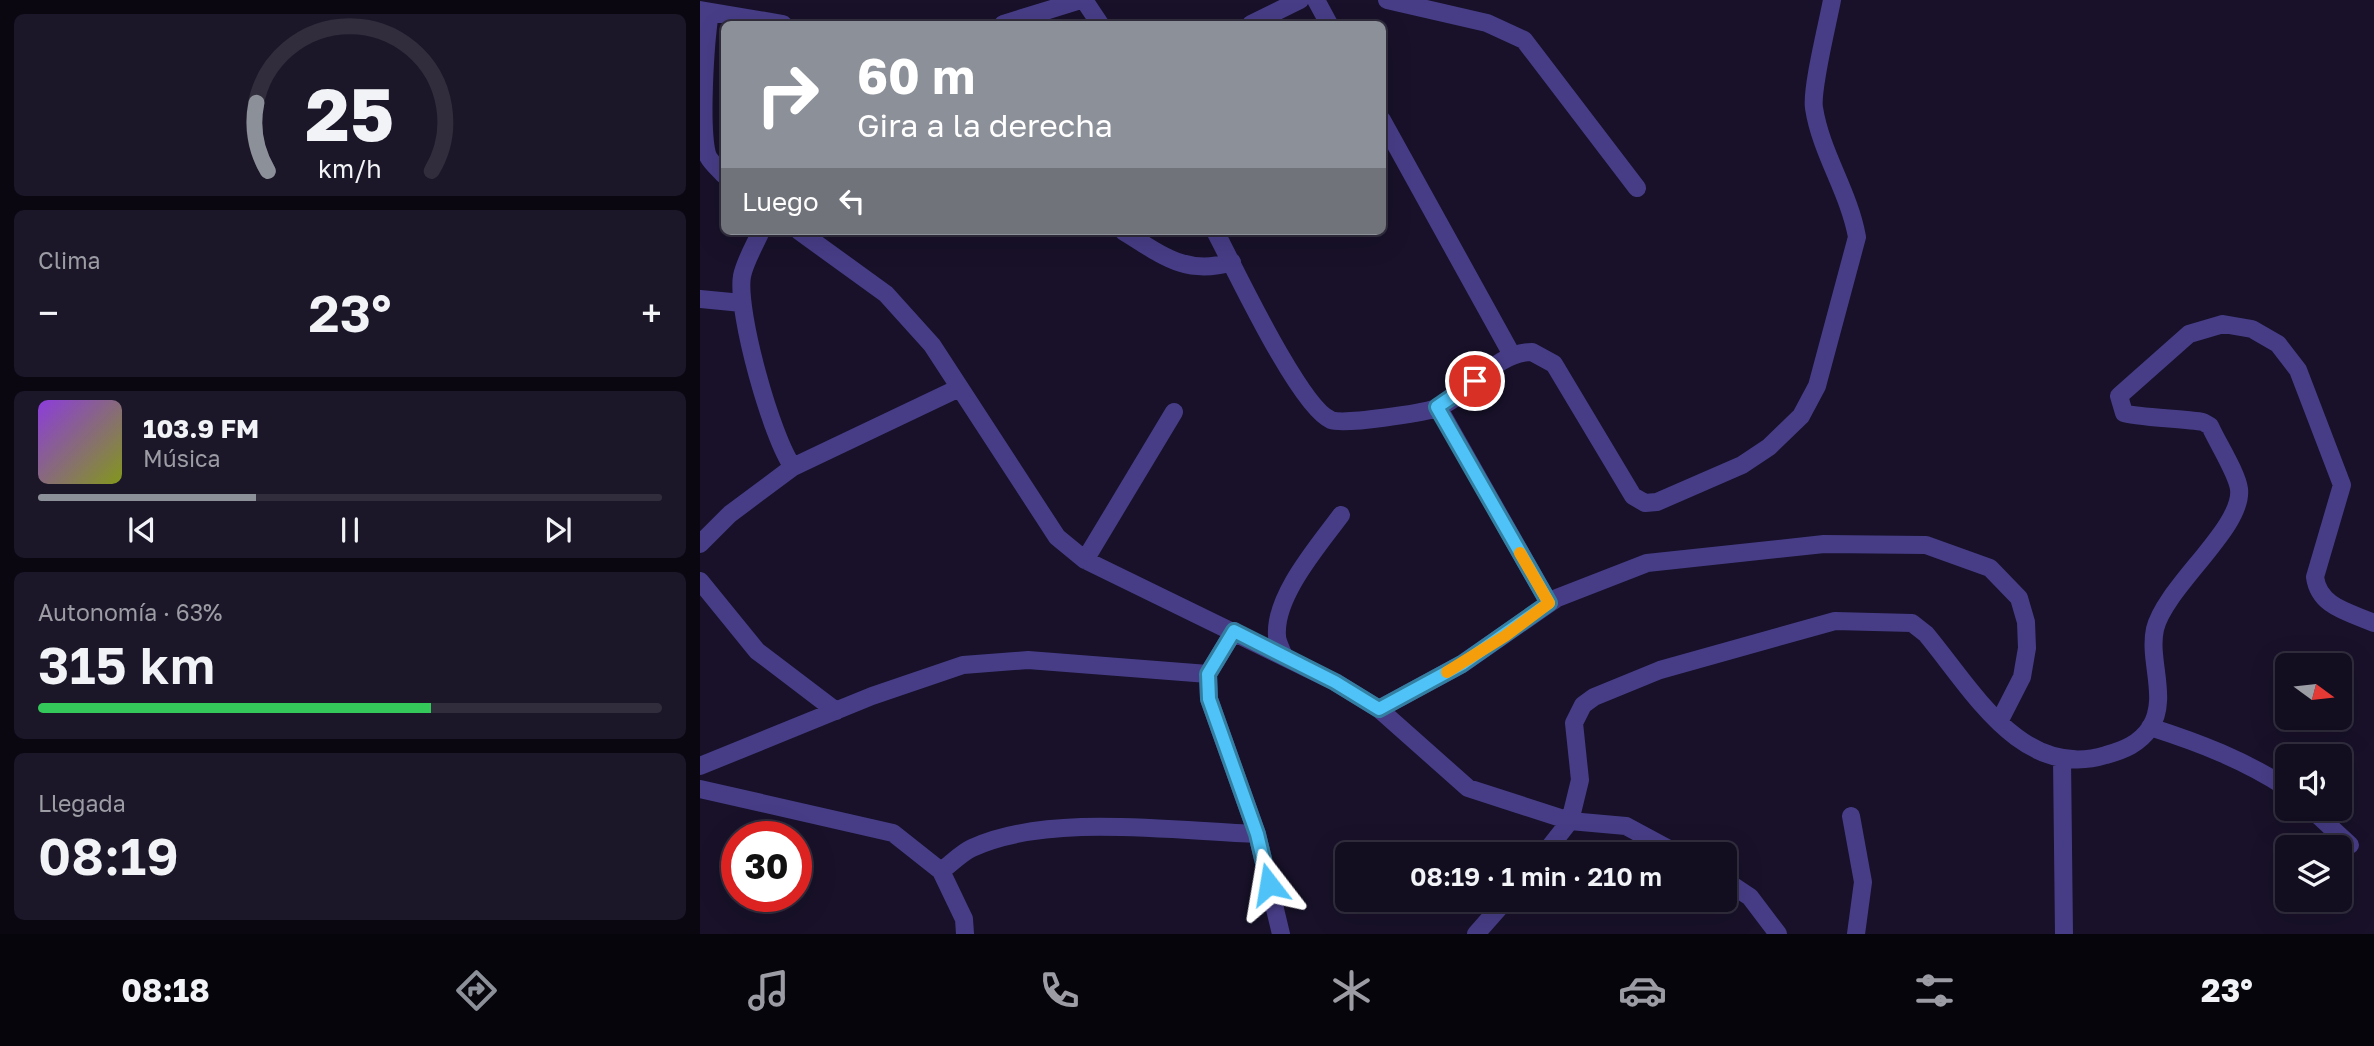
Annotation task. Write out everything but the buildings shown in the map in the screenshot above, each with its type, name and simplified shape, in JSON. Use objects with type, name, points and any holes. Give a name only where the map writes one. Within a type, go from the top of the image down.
[{"type":"street","points":[[1013,21],[1083,0],[1098,21]]},
{"type":"street","points":[[1257,21],[1300,0]]},
{"type":"street","points":[[1316,0],[1327,21]]},
{"type":"street","points":[[1388,0],[1487,23],[1524,40],[1637,188]]},
{"type":"street","points":[[1217,235],[1305,398],[1331,420],[1351,422],[1437,407],[1512,355],[1532,352],[1554,364],[1633,496],[1645,503],[1657,502],[1742,466],[1769,447],[1801,416],[1817,386],[1857,237],[1854,218],[1827,153],[1813,106],[1832,0]]},
{"type":"street","points":[[721,171],[707,155],[703,116],[705,11],[765,21]]},
{"type":"street","points":[[1386,127],[1512,355]]},
{"type":"street","points":[[759,235],[743,274],[742,303],[779,444],[793,467]]},
{"type":"street","points":[[805,235],[886,294],[932,345],[1057,537],[1085,560],[1284,656],[1379,709],[1468,788],[1570,821],[1626,826],[1656,842]]},
{"type":"street","points":[[1129,235],[1168,259],[1192,268],[1210,269],[1232,262]]},
{"type":"street","points":[[700,299],[742,303]]},
{"type":"street","points":[[1553,842],[1570,821],[1580,780],[1574,723],[1583,705],[1660,670],[1835,621],[1912,623],[1926,634],[1999,722],[2024,745],[2076,762],[2132,746],[2150,727],[2159,702],[2155,628],[2186,577],[2234,514],[2239,489],[2210,426],[2203,422],[2157,416],[2132,417],[2124,413],[2119,396],[2189,334],[2223,324],[2252,329],[2278,344],[2298,370],[2342,485],[2315,577],[2316,591],[2327,603],[2374,622]]},
{"type":"street","points":[[700,544],[730,514],[793,467],[959,388]]},
{"type":"street","points":[[1437,407],[1549,603]]},
{"type":"street","points":[[1085,560],[1174,412]]},
{"type":"street","points":[[1284,656],[1277,636],[1282,611],[1298,573],[1341,515]]},
{"type":"street","points":[[1379,709],[1462,664],[1549,603],[1647,563],[1824,544],[1926,545],[1990,568],[2019,598],[2026,622],[2027,648],[2022,677],[1999,722]]},
{"type":"street","points":[[700,581],[757,651],[835,711]]},
{"type":"street","points":[[1234,631],[1208,674],[1209,699],[1257,834],[1281,934]]},
{"type":"street","points":[[700,766],[835,711],[962,665],[1028,660],[1208,674]]},
{"type":"street","points":[[2150,727],[2197,742],[2249,764],[2275,780]]},
{"type":"street","points":[[2062,759],[2064,934]]},
{"type":"street","points":[[700,789],[892,833],[941,871],[964,919],[965,934]]},
{"type":"street","points":[[1850,817],[1863,882],[1856,934]]},
{"type":"street","points":[[2324,821],[2339,835]]},
{"type":"street","points":[[941,871],[971,848],[1018,835],[1072,828],[1257,834]]},
{"type":"street","points":[[1737,888],[1750,897],[1778,934]]},
{"type":"street","points":[[1476,934],[1495,912]]},
{"type":"slow traffic","points":[[1447,672],[1505,636],[1549,603],[1520,553]]},
{"type":"route","points":[[1269,884],[1257,834],[1209,699],[1208,674],[1234,631],[1335,682],[1379,709],[1462,664],[1549,603],[1437,407],[1475,381]]}]
